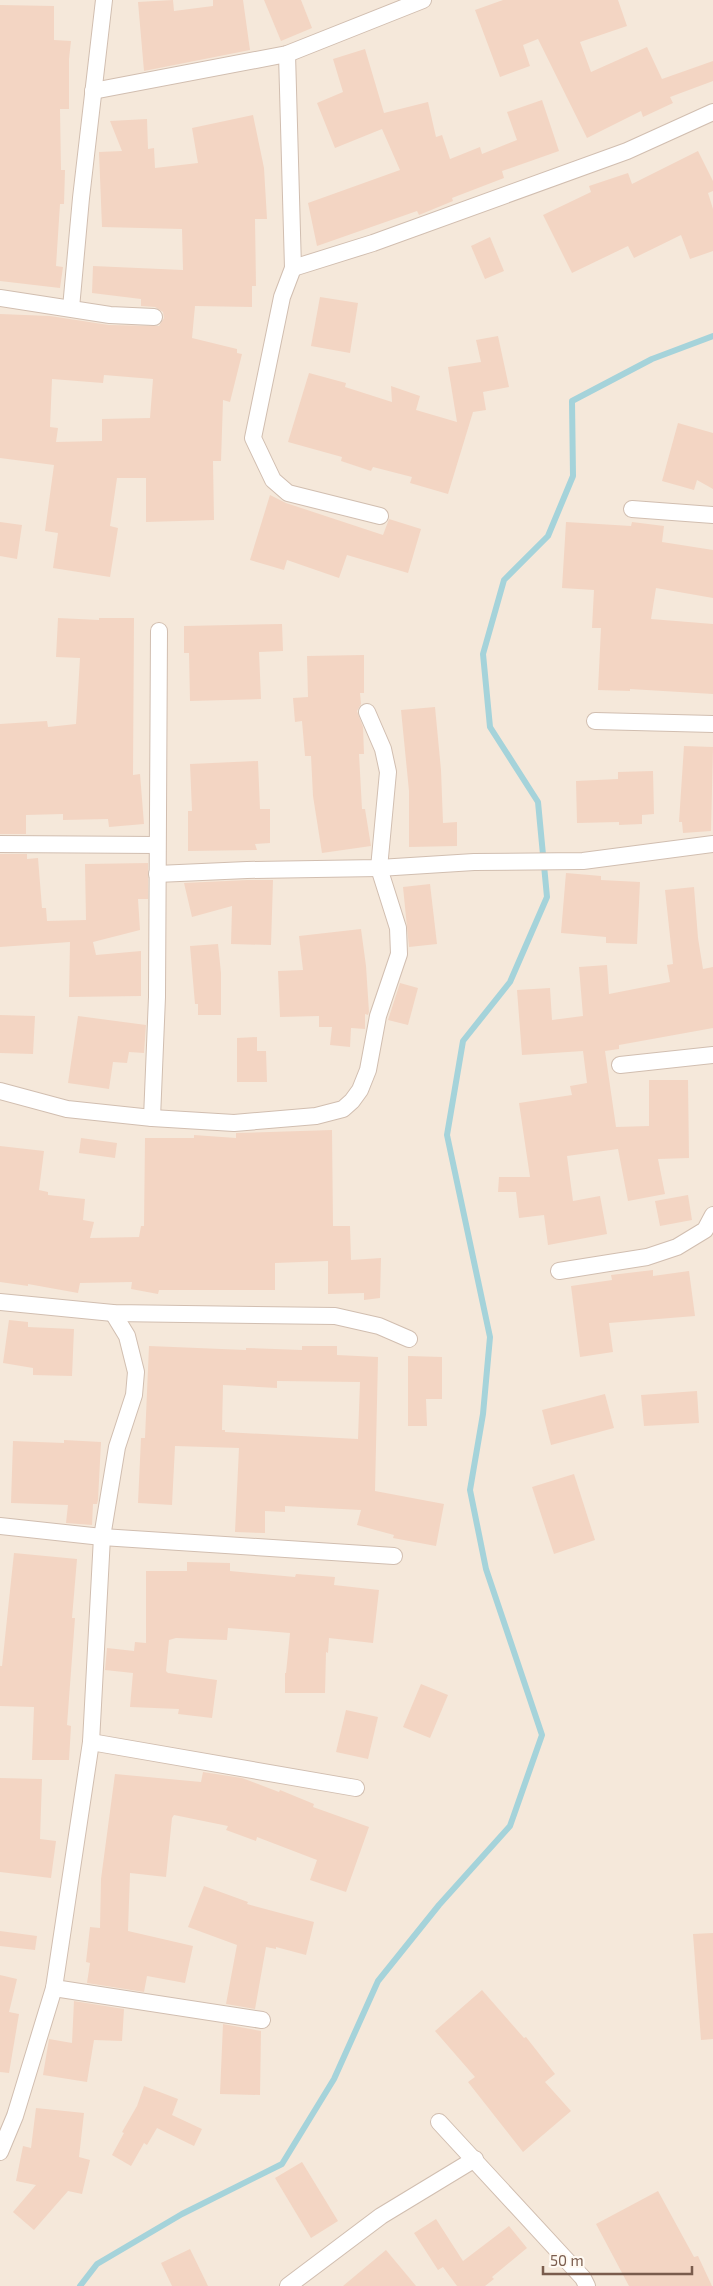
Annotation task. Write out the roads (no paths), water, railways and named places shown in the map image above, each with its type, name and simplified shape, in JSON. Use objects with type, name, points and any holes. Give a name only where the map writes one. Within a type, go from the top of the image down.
[{"type":"street","points":[[71,308],[104,0]]},
{"type":"street","points":[[93,91],[286,54],[422,0]]},
{"type":"street","points":[[286,54],[293,268],[282,297],[253,438],[273,480],[288,493],[380,516]]},
{"type":"street","points":[[293,268],[373,243],[627,151],[713,112]]},
{"type":"street","points":[[0,298],[110,315],[154,317]]},
{"type":"street","points":[[632,509],[713,515]]},
{"type":"street","points":[[152,1118],[157,997],[159,631]]},
{"type":"street","points":[[0,1091],[68,1109],[152,1118],[234,1123],[260,1122],[333,1113],[344,1109],[352,1101],[360,1090],[368,1070],[378,1016],[399,954],[398,928],[380,868],[388,772],[383,749],[367,712]]},
{"type":"street","points":[[596,721],[713,724]]},
{"type":"street","points":[[0,844],[157,845]]},
{"type":"street","points":[[157,874],[247,870],[380,868],[474,862],[583,861],[713,844]]},
{"type":"street","points":[[620,1065],[713,1055]]},
{"type":"street","points":[[559,1271],[647,1257],[677,1247],[705,1230],[713,1215]]},
{"type":"street","points":[[0,1302],[113,1313],[334,1316],[379,1326],[408,1339]]},
{"type":"street","points":[[0,2152],[15,2116],[54,1988],[91,1742],[102,1537],[117,1447],[134,1395],[136,1372],[127,1336],[113,1313]]},
{"type":"street","points":[[0,1526],[102,1537],[394,1556]]},
{"type":"street","points":[[91,1742],[356,1788]]},
{"type":"street","points":[[54,1988],[262,2020]]},
{"type":"street","points":[[439,2122],[475,2159],[582,2278],[587,2286]]},
{"type":"street","points":[[288,2286],[381,2216],[475,2159]]},
{"type":"waterway","points":[[80,2286],[97,2264],[182,2214],[282,2164],[334,2079],[378,1981],[439,1905],[510,1826],[542,1735],[486,1569],[470,1490],[483,1414],[490,1337],[447,1135],[463,1041],[510,982],[547,897],[538,802],[490,727],[483,654],[504,580],[548,536],[573,476],[572,401],[652,359],[713,336]]}]
